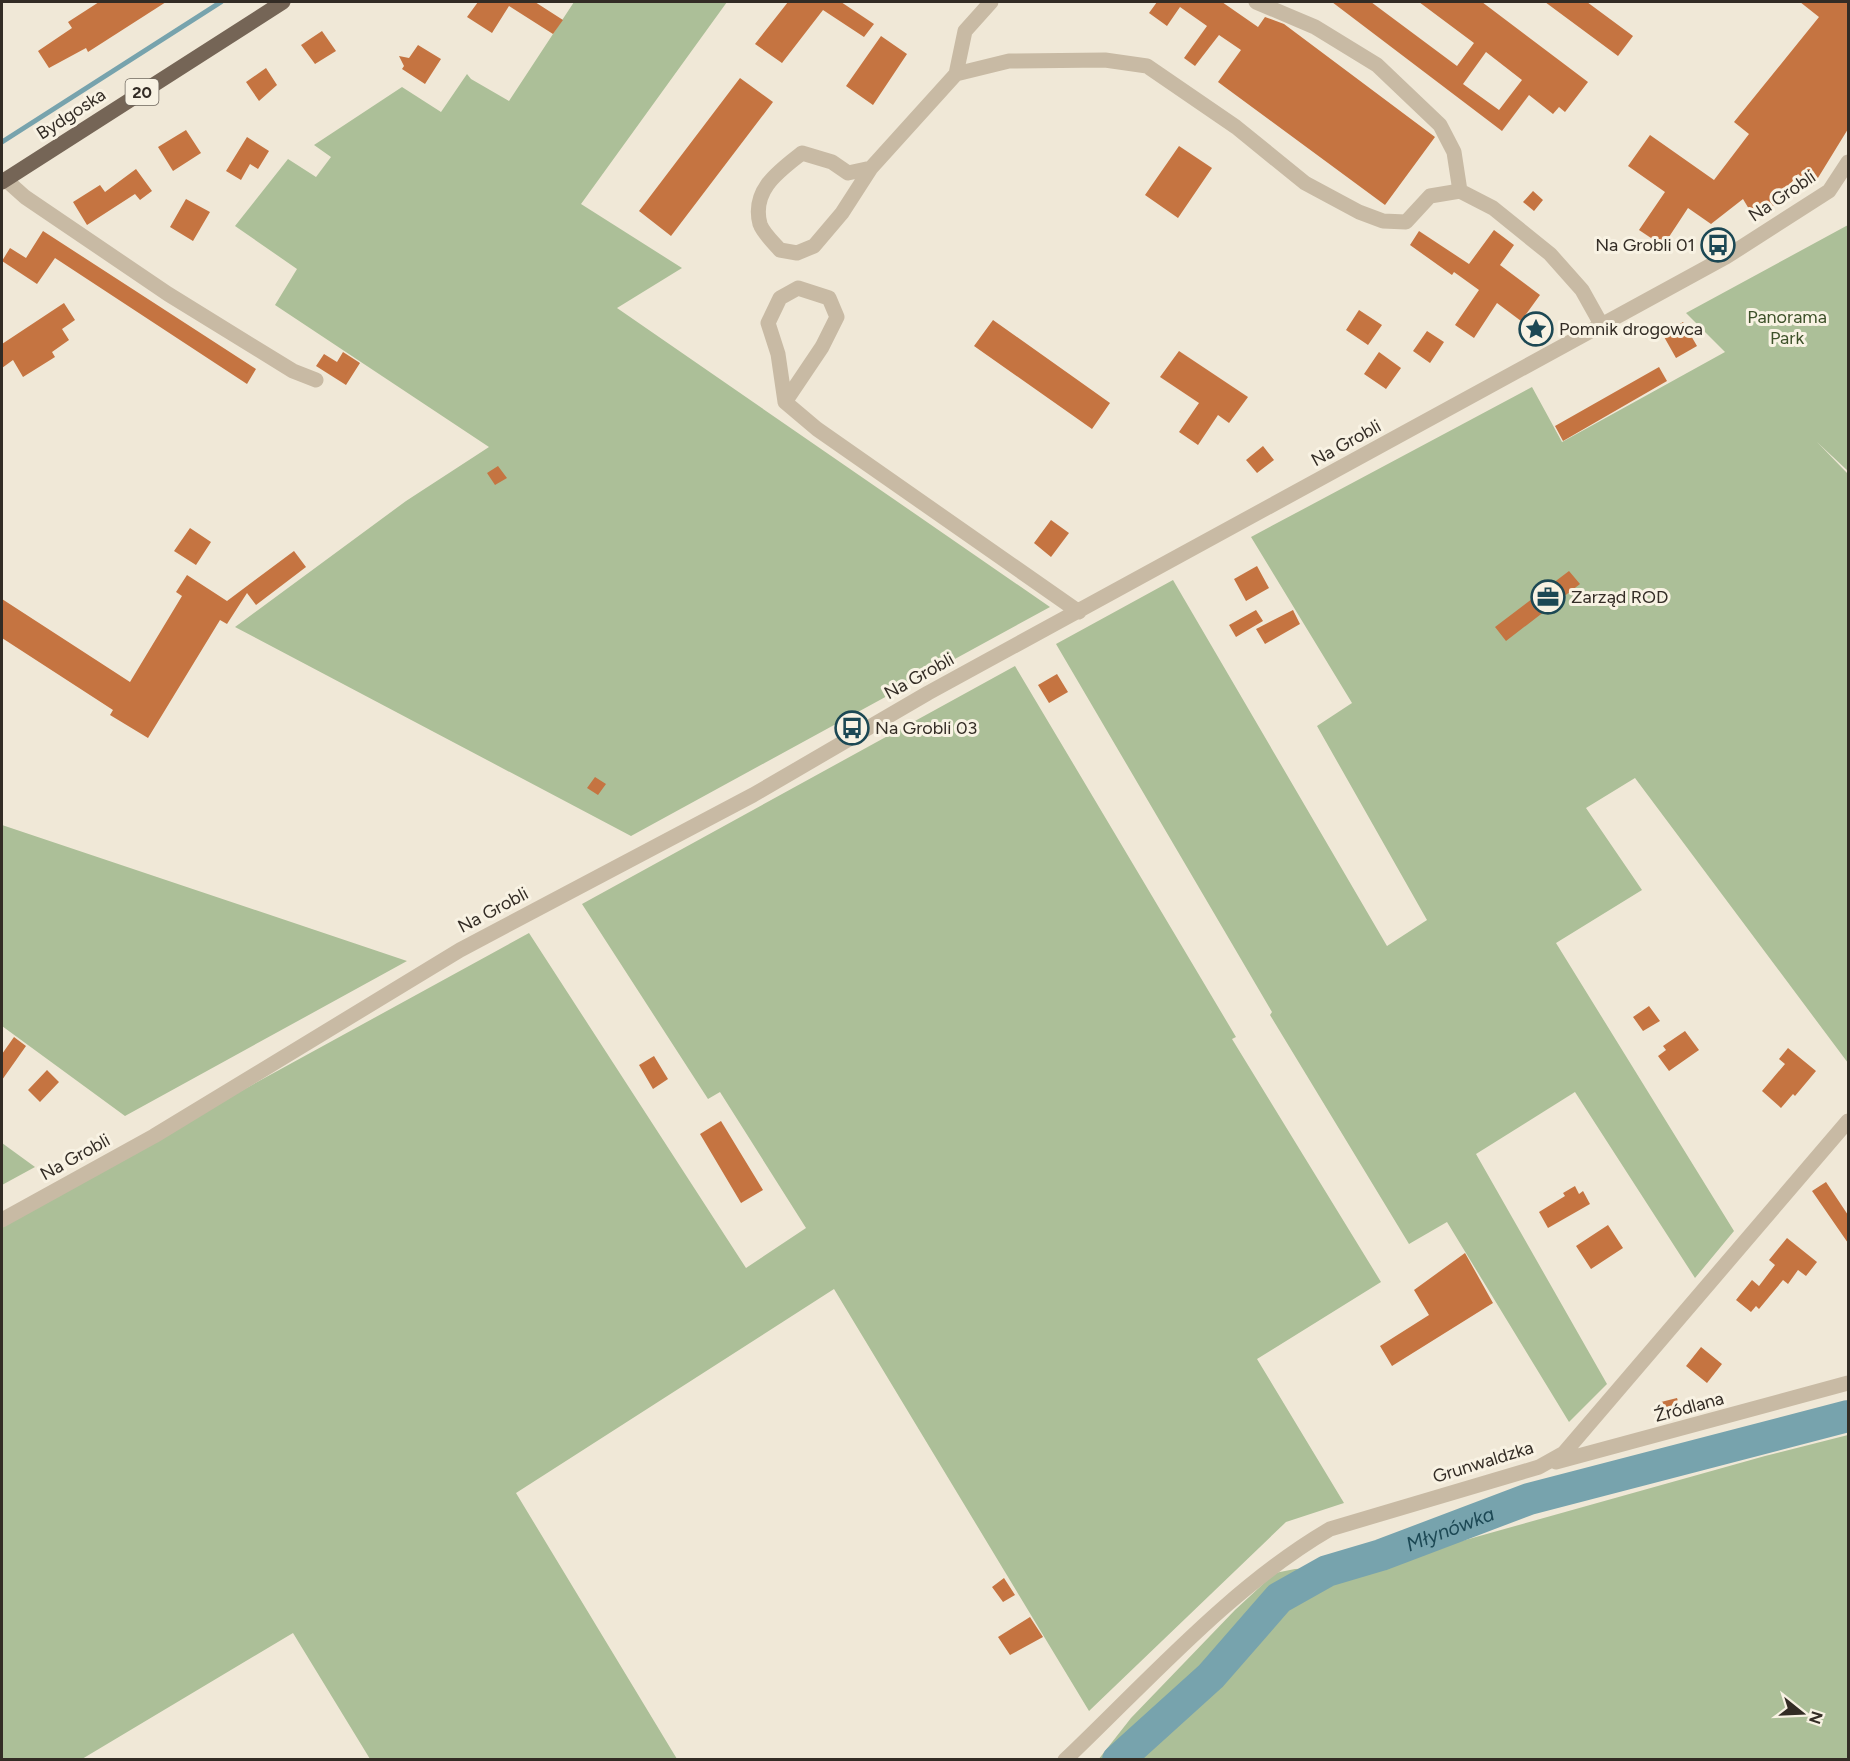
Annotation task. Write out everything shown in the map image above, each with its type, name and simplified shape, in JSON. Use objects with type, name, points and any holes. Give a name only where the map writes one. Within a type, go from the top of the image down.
[{"type":"main road","name":"Bydgoska","points":[[4,181],[283,2]]},
{"type":"street","points":[[871,168],[848,173],[832,162],[802,153],[773,176],[760,196],[760,225],[780,250],[797,253],[814,246],[842,213],[871,168],[956,74],[965,31],[991,2]]},
{"type":"street","points":[[1256,2],[1315,27],[1377,65],[1440,125],[1454,152],[1460,191]]},
{"type":"street","points":[[956,74],[1009,61],[1105,60],[1147,66],[1227,121],[1305,183],[1359,212],[1383,220],[1406,222],[1430,196],[1460,191],[1493,208],[1550,254],[1582,290],[1601,324]]},
{"type":"street","name":"Na Grobli","points":[[2,1220],[154,1136],[460,950],[753,795],[928,693],[1726,257],[1829,191],[1848,162]]},
{"type":"street","points":[[4,181],[168,294],[292,371],[316,380]]},
{"type":"street","points":[[785,402],[822,346],[837,317],[829,298],[798,288],[780,298],[768,323],[778,354],[785,402],[817,429],[1079,612]]},
{"type":"street","name":"Grunwaldzka","points":[[1065,1760],[1256,1578],[1307,1542],[1330,1529],[1539,1467],[1564,1453],[1848,1121]]},
{"type":"street","name":"Źródlana","points":[[1539,1467],[1848,1383]]},
{"type":"green space","points":[[574,2],[727,2],[581,204],[682,268],[617,308],[1050,607],[631,836],[235,627],[406,501],[489,447],[275,305],[297,269],[235,226],[288,159],[316,177],[331,157],[314,145],[402,87],[441,112],[467,74],[471,79],[509,101]]},
{"type":"green space","name":"Panorama Park","points":[[1848,225],[1848,471],[1817,442],[1848,474],[1848,1063],[1635,778],[1586,808],[1642,890],[1556,943],[1734,1231],[1695,1278],[1575,1092],[1476,1154],[1607,1384],[1569,1422],[1447,1222],[1409,1244],[1270,1015],[1272,1012],[1056,644],[1173,580],[1387,946],[1427,920],[1317,726],[1352,703],[1251,537],[1532,387],[1562,442],[1725,352],[1686,313]]},
{"type":"green space","points":[[1015,666],[1236,1037],[1232,1039],[1381,1282],[1257,1359],[1344,1503],[1286,1522],[1089,1711],[834,1289],[516,1493],[677,1759],[370,1759],[293,1633],[82,1759],[2,1760],[2,1222],[529,933],[746,1268],[806,1228],[720,1092],[708,1099],[582,904]]},
{"type":"green space","points":[[2,825],[407,961],[125,1116],[2,1026]]},
{"type":"green space","points":[[2,1143],[35,1167],[2,1185]]},
{"type":"green space","points":[[1848,1435],[1848,1759],[1098,1760],[1131,1718],[1235,1610],[1275,1573],[1295,1569],[1376,1565]]},
{"type":"building","points":[[99,2],[166,2],[88,52],[86,48],[49,68],[38,51],[72,28],[68,22]]},
{"type":"building","points":[[478,2],[535,2],[563,20],[553,34],[509,6],[492,33],[467,17]]},
{"type":"building","points":[[788,2],[841,2],[874,24],[864,37],[823,10],[782,63],[755,44]]},
{"type":"building","points":[[1157,2],[1222,2],[1258,27],[1265,17],[1284,24],[1435,137],[1385,205],[1218,82],[1241,50],[1219,35],[1195,66],[1184,58],[1207,26],[1180,7],[1167,26],[1149,13]]},
{"type":"building","points":[[1332,2],[1371,2],[1457,66],[1474,43],[1419,2],[1482,2],[1588,82],[1565,112],[1559,107],[1553,114],[1529,95],[1502,131]],"holes":[[[1486,52],[1522,80],[1499,110],[1463,84]]]},
{"type":"building","points":[[1545,2],[1587,2],[1633,36],[1618,56]]},
{"type":"building","points":[[1800,2],[1848,2],[1848,129],[1813,186],[1798,174],[1770,210],[1755,219],[1743,199],[1711,224],[1688,208],[1663,246],[1639,230],[1665,192],[1628,166],[1650,135],[1714,180],[1749,134],[1734,122],[1819,17]]},
{"type":"building","points":[[322,31],[336,51],[315,64],[301,45]]},
{"type":"building","points":[[881,36],[907,54],[873,105],[846,86]]},
{"type":"building","points":[[418,45],[441,59],[425,84],[402,69],[404,66],[399,56],[409,58]]},
{"type":"building","points":[[266,68],[277,85],[259,101],[246,82]]},
{"type":"building","points":[[740,78],[773,102],[671,236],[639,211]]},
{"type":"building","points":[[186,130],[201,153],[173,171],[158,147]]},
{"type":"building","points":[[247,137],[269,151],[258,169],[250,164],[241,180],[226,171]]},
{"type":"building","points":[[1179,146],[1212,168],[1178,218],[1145,195]]},
{"type":"building","points":[[136,169],[152,191],[140,200],[135,194],[87,225],[73,202],[100,185],[105,192]]},
{"type":"building","points":[[1533,191],[1543,200],[1534,211],[1523,202]]},
{"type":"building","points":[[186,199],[210,212],[193,241],[170,227]]},
{"type":"building","points":[[1494,230],[1514,245],[1500,265],[1540,295],[1521,321],[1497,303],[1474,338],[1455,325],[1479,290],[1454,272],[1452,275],[1410,245],[1419,231],[1469,264]]},
{"type":"building","points":[[43,231],[256,369],[247,384],[55,258],[37,284],[2,261],[10,248],[26,258]]},
{"type":"building","points":[[64,303],[75,320],[62,329],[69,340],[52,352],[55,357],[23,377],[13,360],[2,368],[2,344]]},
{"type":"building","points":[[1359,310],[1382,325],[1368,345],[1346,330]]},
{"type":"building","points":[[993,320],[1110,403],[1092,429],[974,346]]},
{"type":"building","points":[[1683,322],[1697,346],[1676,358],[1663,335]]},
{"type":"building","points":[[1427,331],[1444,342],[1430,363],[1413,351]]},
{"type":"building","points":[[1179,351],[1248,397],[1229,423],[1218,415],[1198,445],[1179,432],[1199,403],[1160,377]]},
{"type":"building","points":[[343,352],[360,363],[346,385],[316,366],[324,354],[337,362]]},
{"type":"building","points":[[1379,352],[1401,368],[1386,389],[1364,374]]},
{"type":"building","points":[[1659,367],[1667,381],[1563,441],[1555,426]]},
{"type":"building","points":[[1263,446],[1274,460],[1257,473],[1246,460]]},
{"type":"building","points":[[498,466],[507,478],[495,485],[487,473]]},
{"type":"building","points":[[1051,520],[1069,533],[1051,557],[1034,543]]},
{"type":"building","points":[[190,528],[211,542],[196,565],[174,551]]},
{"type":"building","points":[[294,551],[306,567],[256,605],[247,593],[227,624],[220,620],[148,738],[110,715],[113,710],[2,638],[2,599],[130,682],[182,596],[176,592],[187,575],[227,601]]},
{"type":"building","points":[[1257,566],[1269,588],[1246,601],[1234,579]]},
{"type":"building","points":[[1569,571],[1580,584],[1506,641],[1495,627]]},
{"type":"building","points":[[1256,610],[1263,621],[1236,637],[1229,625]]},
{"type":"building","points":[[1293,610],[1300,624],[1265,644],[1256,629]]},
{"type":"building","points":[[1057,674],[1068,692],[1049,703],[1038,685]]},
{"type":"building","points":[[595,777],[606,784],[598,795],[587,788]]},
{"type":"building","points":[[1649,1006],[1660,1021],[1643,1031],[1633,1017]]},
{"type":"building","points":[[1685,1031],[1699,1050],[1669,1071],[1658,1056],[1666,1050],[1663,1046]]},
{"type":"building","points":[[14,1037],[26,1046],[2,1080],[2,1054]]},
{"type":"building","points":[[1788,1048],[1816,1071],[1795,1096],[1793,1094],[1781,1108],[1762,1091],[1785,1064],[1779,1059]]},
{"type":"building","points":[[654,1056],[668,1079],[653,1089],[639,1065]]},
{"type":"building","points":[[47,1070],[59,1082],[40,1102],[28,1090]]},
{"type":"building","points":[[721,1121],[763,1190],[741,1203],[700,1134]]},
{"type":"building","points":[[1826,1182],[1848,1215],[1848,1243],[1812,1191]]},
{"type":"building","points":[[1575,1186],[1579,1194],[1583,1191],[1590,1204],[1548,1228],[1539,1212],[1565,1196],[1563,1193]]},
{"type":"building","points":[[1608,1225],[1623,1248],[1591,1269],[1576,1246]]},
{"type":"building","points":[[1787,1238],[1817,1262],[1806,1276],[1798,1270],[1788,1284],[1783,1280],[1759,1309],[1756,1306],[1751,1312],[1736,1300],[1752,1280],[1759,1286],[1775,1265],[1769,1260]]},
{"type":"building","points":[[1465,1253],[1493,1303],[1392,1366],[1380,1346],[1429,1315],[1414,1290]]},
{"type":"building","points":[[1701,1347],[1722,1364],[1707,1383],[1686,1366]]},
{"type":"building","points":[[1677,1398],[1681,1411],[1664,1415],[1661,1402]]},
{"type":"building","points":[[1004,1578],[1015,1595],[1003,1602],[992,1587]]},
{"type":"building","points":[[1030,1617],[1043,1637],[1010,1655],[998,1637]]},
{"type":"waterway","points":[[2,142],[221,2]]},
{"type":"waterway","name":"Młynówka","points":[[1118,1760],[1211,1676],[1279,1598],[1327,1571],[1381,1555],[1529,1499],[1848,1416]]},
{"type":"place","name":"Na Grobli 01","points":[[1718,245]]},
{"type":"place","name":"Pomnik drogowca","points":[[1536,329]]},
{"type":"place","name":"Zarząd ROD","points":[[1548,597]]},
{"type":"place","name":"Na Grobli 03","points":[[852,728]]}]
